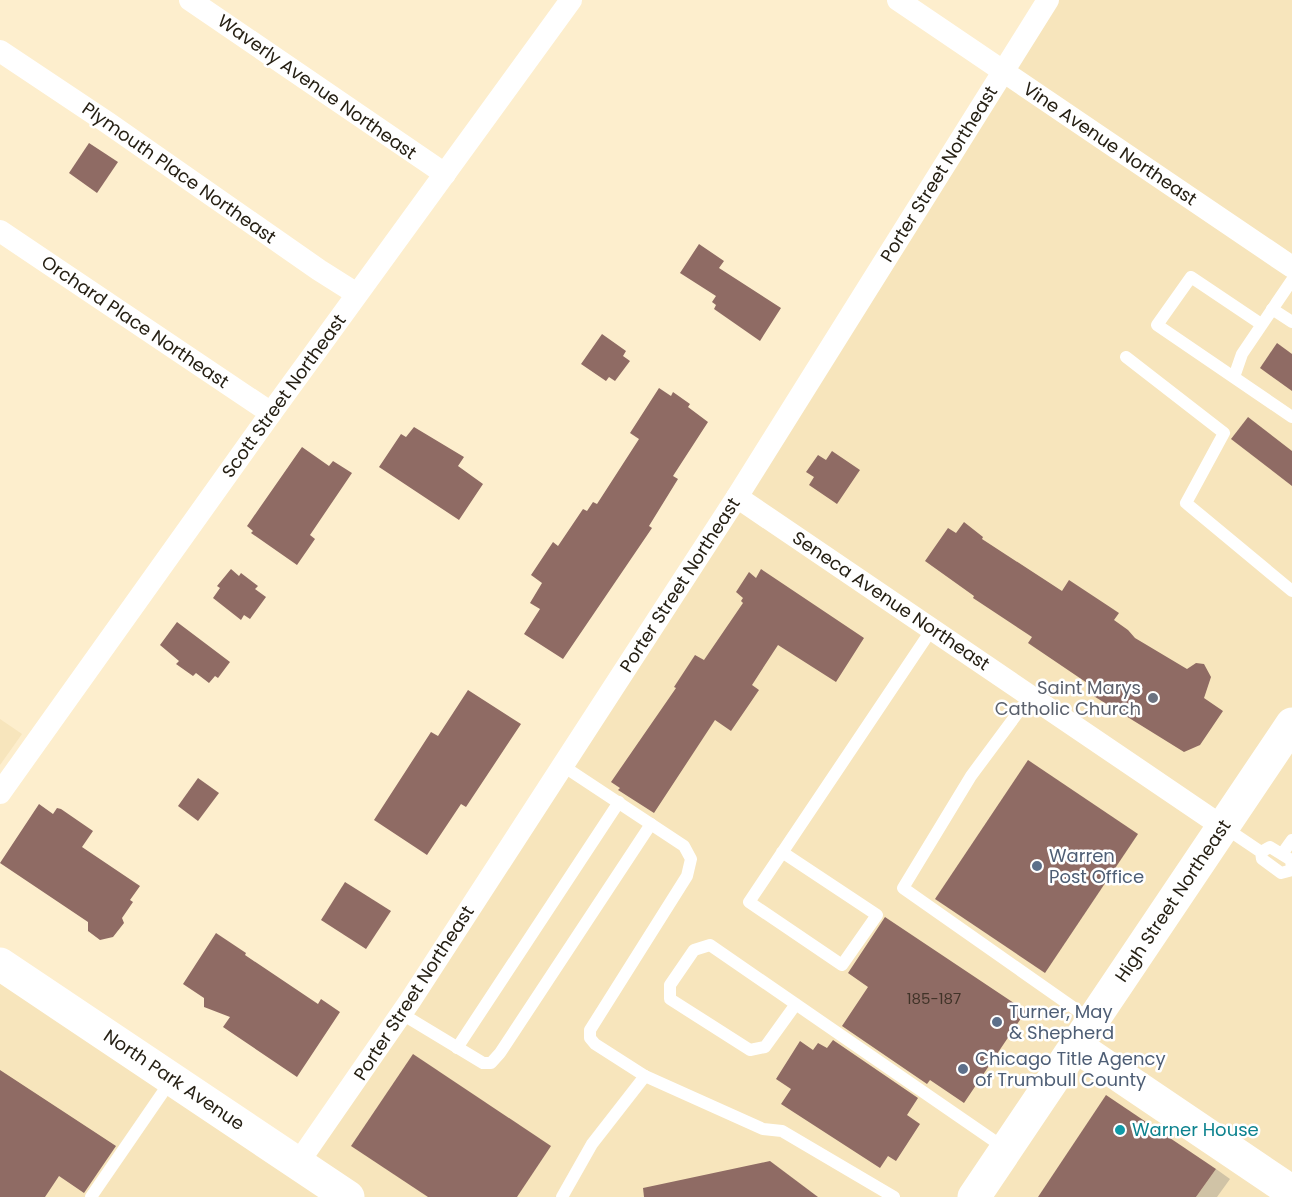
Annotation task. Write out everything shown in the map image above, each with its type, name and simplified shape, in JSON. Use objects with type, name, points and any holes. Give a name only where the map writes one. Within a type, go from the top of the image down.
[{"type":"street","name":"Waverly Avenue Northeast","points":[[190,0],[445,174]]},
{"type":"street","name":"Scott Street Northeast","points":[[0,793],[271,413],[571,0]]},
{"type":"street","name":"Vine Avenue Northeast","points":[[898,0],[1292,267]]},
{"type":"street","name":"Porter Street Northeast","points":[[298,1163],[402,1014],[737,497],[1048,0]]},
{"type":"street","name":"Plymouth Place Northeast","points":[[0,51],[357,294]]},
{"type":"street","name":"Orchard Place Northeast","points":[[0,231],[271,413]]},
{"type":"street","name":"Seneca Avenue Northeast","points":[[737,497],[1223,827]]},
{"type":"street","name":"High Street Northeast","points":[[974,1197],[1292,724]]},
{"type":"street","name":"North Park Avenue","points":[[0,964],[348,1197]]},
{"type":"street","points":[[1084,1034],[1292,1192]]},
{"type":"lane","points":[[1261,324],[1191,277],[1157,325],[1292,417]]},
{"type":"lane","points":[[1234,377],[1242,354],[1292,279]]},
{"type":"lane","points":[[1272,309],[1292,322]]},
{"type":"lane","points":[[1126,357],[1224,433],[1186,502],[1292,591]]},
{"type":"lane","points":[[782,852],[877,915],[842,965],[749,902],[782,852],[932,629]]},
{"type":"lane","points":[[1031,695],[971,776],[903,888],[1084,1034]]},
{"type":"lane","points":[[563,766],[684,846],[691,859],[687,876],[590,1030],[590,1038],[595,1044],[645,1076],[763,1129],[782,1131],[894,1197]]},
{"type":"lane","points":[[457,1048],[619,802]]},
{"type":"lane","points":[[402,1014],[483,1063],[491,1063],[500,1053],[651,824]]},
{"type":"lane","points":[[1223,827],[1261,852],[1262,859],[1281,873],[1292,869],[1291,860],[1270,847],[1261,852]]},
{"type":"lane","points":[[1282,854],[1292,840]]},
{"type":"lane","points":[[796,1004],[765,1047],[750,1050],[670,999],[670,985],[694,950],[710,945],[796,1004],[1007,1149]]},
{"type":"lane","points":[[562,1197],[592,1144],[645,1076]]},
{"type":"lane","points":[[91,1197],[172,1079]]},
{"type":"shaded area","points":[[1048,0],[1292,0],[1292,1197],[0,1197],[0,964],[298,1163]]},
{"type":"shaded area","points":[[0,719],[22,734],[0,765]]},
{"type":"shaded area","points":[[1216,1169],[1230,1179],[1217,1197],[1196,1197]]},
{"type":"building","points":[[89,143],[118,162],[97,193],[69,173]]},
{"type":"building","points":[[699,244],[724,261],[719,268],[781,308],[760,341],[714,309],[716,305],[712,302],[716,296],[680,273]]},
{"type":"building","points":[[602,334],[626,351],[623,356],[630,361],[615,381],[609,377],[606,381],[581,364]]},
{"type":"building","points":[[1277,343],[1292,354],[1292,391],[1260,368]]},
{"type":"building","points":[[659,388],[671,396],[673,392],[690,404],[688,407],[708,422],[673,476],[678,479],[649,526],[652,528],[563,659],[524,634],[540,609],[530,603],[542,583],[531,575],[553,542],[558,546],[583,509],[587,511],[593,502],[597,504],[639,439],[630,433]]},
{"type":"building","points":[[1248,417],[1292,451],[1292,486],[1231,439]]},
{"type":"building","points":[[414,427],[464,457],[458,466],[483,484],[459,520],[379,467],[401,434],[406,437]]},
{"type":"building","points":[[302,447],[329,466],[333,461],[352,473],[310,535],[315,539],[297,565],[251,533],[253,531],[247,526]]},
{"type":"building","points":[[832,451],[860,470],[837,504],[809,485],[814,477],[806,472],[818,455],[826,460]]},
{"type":"building","points":[[964,522],[983,537],[982,539],[1062,591],[1069,580],[1119,613],[1114,620],[1135,638],[1187,669],[1196,663],[1204,664],[1211,677],[1204,698],[1223,711],[1200,745],[1184,752],[1092,695],[1096,689],[1028,643],[1032,637],[973,598],[974,596],[925,561],[948,528],[956,533]]},
{"type":"building","points":[[231,569],[239,576],[241,573],[258,586],[255,589],[266,597],[250,619],[244,615],[241,620],[213,598],[220,588],[217,586]]},
{"type":"building","points":[[761,569],[864,638],[836,682],[778,645],[752,685],[759,690],[731,731],[715,720],[654,813],[618,790],[620,788],[611,782],[676,688],[674,687],[695,655],[704,660],[743,603],[741,601],[743,598],[736,592],[749,572],[756,578]]},
{"type":"building","points":[[177,622],[230,662],[218,678],[215,676],[209,683],[196,673],[193,676],[176,664],[179,661],[160,645]]},
{"type":"building","points":[[468,690],[521,724],[466,807],[461,804],[427,855],[374,820],[431,732],[438,736]]},
{"type":"building","name":"Warren Post Office","points":[[1028,760],[1138,834],[1045,973],[935,899]]},
{"type":"building","points":[[198,778],[219,793],[198,821],[178,806]]},
{"type":"building","points":[[39,804],[53,814],[57,808],[61,809],[93,831],[82,847],[140,886],[130,900],[133,902],[122,918],[124,923],[113,937],[100,940],[88,931],[88,922],[0,863]]},
{"type":"building","points":[[345,882],[391,911],[366,949],[321,920]]},
{"type":"building","points":[[885,917],[1026,1011],[964,1103],[930,1080],[927,1084],[842,1026],[868,987],[848,973]]},
{"type":"building","points":[[216,933],[318,1004],[321,999],[340,1012],[297,1077],[223,1027],[230,1017],[204,1007],[204,998],[183,984]]},
{"type":"building","points":[[833,1040],[918,1098],[907,1115],[920,1124],[896,1161],[888,1156],[880,1168],[781,1104],[791,1089],[776,1079],[800,1041],[813,1050],[818,1043],[827,1048]]},
{"type":"building","points":[[413,1054],[551,1146],[517,1197],[428,1197],[351,1146]]},
{"type":"building","points":[[0,1070],[116,1146],[84,1193],[59,1176],[45,1197],[0,1197]]},
{"type":"building","name":"Warner House","points":[[1106,1095],[1216,1169],[1196,1197],[1038,1197]]},
{"type":"building","points":[[770,1161],[818,1197],[644,1197],[643,1188]]},
{"type":"place","name":"Saint Marys Catholic Church","points":[[1153,698]]},
{"type":"place","name":"Warren Post Office","points":[[1037,866]]},
{"type":"place","name":"Turner, May & Shepherd","points":[[997,1022]]},
{"type":"place","name":"Chicago Title Agency of Trumbull County","points":[[963,1069]]},
{"type":"place","name":"Warner House","points":[[1120,1130]]}]
